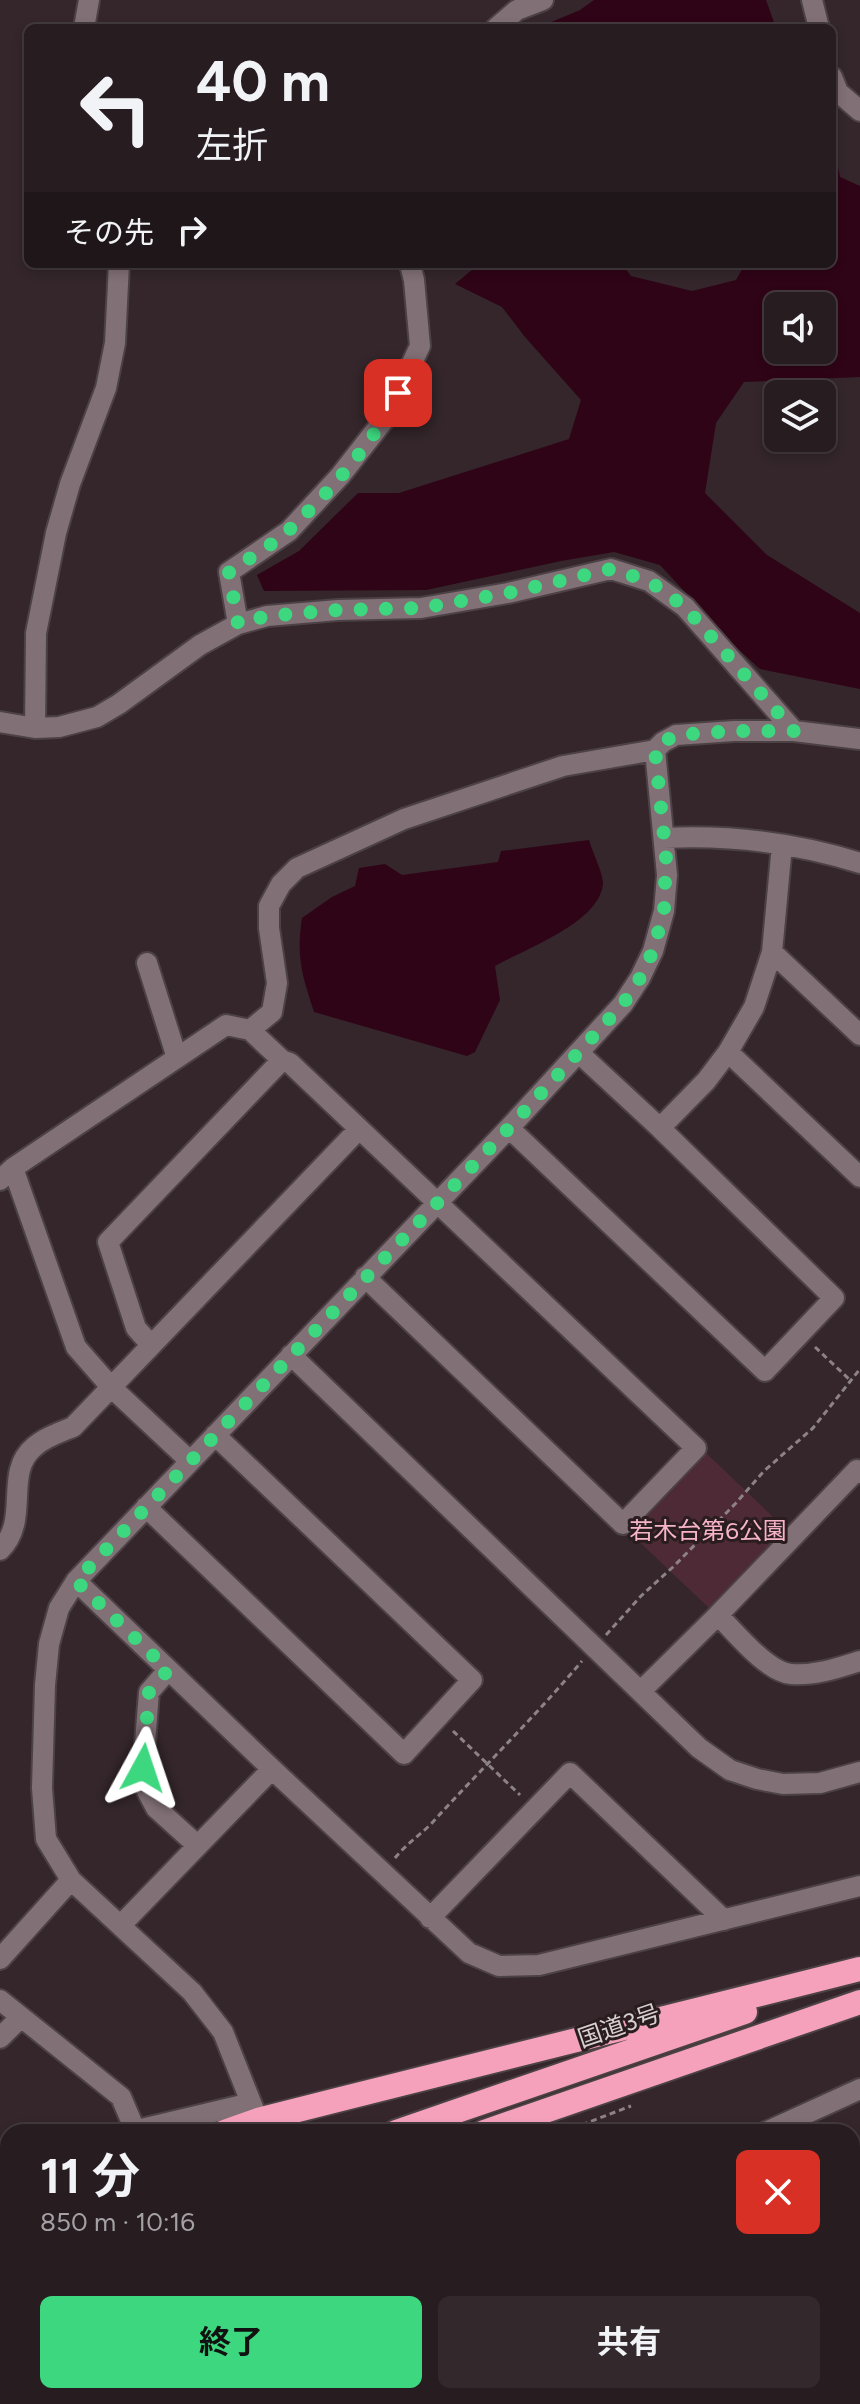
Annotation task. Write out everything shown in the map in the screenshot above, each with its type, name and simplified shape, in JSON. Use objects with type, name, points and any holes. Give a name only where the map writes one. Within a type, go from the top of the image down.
[{"type":"highway","points":[[257,2119],[860,1971]]},
{"type":"highway","name":"国道3号","points":[[419,2124],[860,1971]]},
{"type":"highway","points":[[507,2124],[860,2002]]},
{"type":"highway","points":[[551,2124],[568,2118],[643,2077]]},
{"type":"street","points":[[85,24],[89,0]]},
{"type":"street","points":[[501,24],[517,10],[543,0]]},
{"type":"street","points":[[812,0],[818,24]]},
{"type":"street","points":[[836,87],[860,111]]},
{"type":"street","points":[[35,728],[36,633],[56,533],[70,484],[106,388],[115,343],[119,268]]},
{"type":"street","points":[[238,624],[229,572],[289,531],[340,476],[387,416],[420,346],[411,268]]},
{"type":"street","points":[[0,722],[35,728],[59,727],[97,717],[200,645],[238,624],[267,616],[421,608],[508,593],[611,569],[649,581],[685,607],[794,731]]},
{"type":"street","points":[[250,1030],[272,1012],[277,983],[269,906],[281,884],[297,868],[404,819],[563,766],[655,750],[676,735],[794,731],[860,739]]},
{"type":"street","points":[[205,2124],[257,2119],[223,2032],[192,1992],[71,1880],[46,1839],[42,1788],[45,1685],[49,1644],[59,1608],[76,1581],[509,1128],[623,1004],[653,951],[664,911],[667,875],[665,838],[655,750]]},
{"type":"street","points":[[665,838],[707,836],[782,845],[832,854],[860,863]]},
{"type":"street","points":[[660,1128],[706,1081],[728,1052],[754,1007],[772,952],[782,845]]},
{"type":"street","points":[[772,952],[860,1035]]},
{"type":"street","points":[[147,963],[177,1058]]},
{"type":"street","points":[[190,1461],[111,1387],[76,1347],[6,1174],[226,1025],[250,1030],[282,1060],[290,1063],[696,1448],[623,1524],[365,1277]]},
{"type":"street","points":[[728,1052],[860,1177]]},
{"type":"street","points":[[509,1128],[765,1371],[802,1334],[834,1298],[579,1053]]},
{"type":"street","points":[[151,1345],[136,1328],[108,1242],[282,1060]]},
{"type":"street","points":[[0,1550],[8,1542],[17,1521],[19,1471],[33,1447],[73,1427],[359,1129]]},
{"type":"street","points":[[291,1355],[699,1748],[730,1770],[783,1784],[820,1783],[860,1772]]},
{"type":"street","points":[[146,1507],[404,1754],[472,1680],[215,1435]]},
{"type":"street","points":[[641,1691],[857,1470],[860,1473]]},
{"type":"street","points":[[76,1581],[430,1918],[469,1953],[499,1966],[539,1965],[860,1886]]},
{"type":"street","points":[[718,1615],[765,1662],[788,1675],[820,1673],[860,1661]]},
{"type":"street","points":[[168,1670],[149,1692],[143,1768],[147,1791],[156,1808],[197,1845]]},
{"type":"street","points":[[121,1925],[272,1769]]},
{"type":"street","points":[[430,1918],[570,1773],[724,1920]]},
{"type":"street","points":[[0,1959],[71,1880]]},
{"type":"street","points":[[0,2000],[121,2097],[130,2124]]},
{"type":"street","points":[[0,2038],[20,2018]]},
{"type":"street","points":[[783,2124],[860,2089]]},
{"type":"path","points":[[802,1334],[850,1380]]},
{"type":"path","points":[[383,1874],[398,1854],[546,1705],[594,1646],[641,1596],[673,1567],[764,1471],[813,1428],[860,1369]]},
{"type":"path","points":[[438,1717],[534,1809]]},
{"type":"green space","name":"若木台第6公園","points":[[705,1452],[787,1530],[711,1610],[629,1532]]},
{"type":"shaded area","points":[[594,0],[766,0],[775,24],[547,24],[580,10]]},
{"type":"shaded area","points":[[836,158],[840,177],[860,186],[860,377],[744,382],[716,423],[705,493],[767,555],[860,613],[860,689],[760,669],[660,565],[614,552],[426,590],[264,591],[257,575],[299,551],[358,493],[399,493],[569,439],[581,400],[502,307],[455,284],[474,268],[625,268],[631,276],[692,291],[736,280],[743,268],[836,268]]},
{"type":"shaded area","points":[[589,840],[603,879],[599,897],[590,910],[560,933],[495,966],[500,1000],[475,1052],[467,1056],[314,1012],[301,966],[302,918],[332,897],[355,886],[359,868],[385,864],[402,875],[498,862],[501,851]]},
{"type":"route","points":[[143,1768],[149,1692],[168,1670],[76,1581],[509,1128],[623,1004],[653,951],[664,911],[667,875],[665,838],[655,750],[676,735],[794,731],[685,607],[649,581],[611,569],[508,593],[421,608],[267,616],[238,624],[229,572],[289,531],[340,476],[387,416],[398,393]]}]
